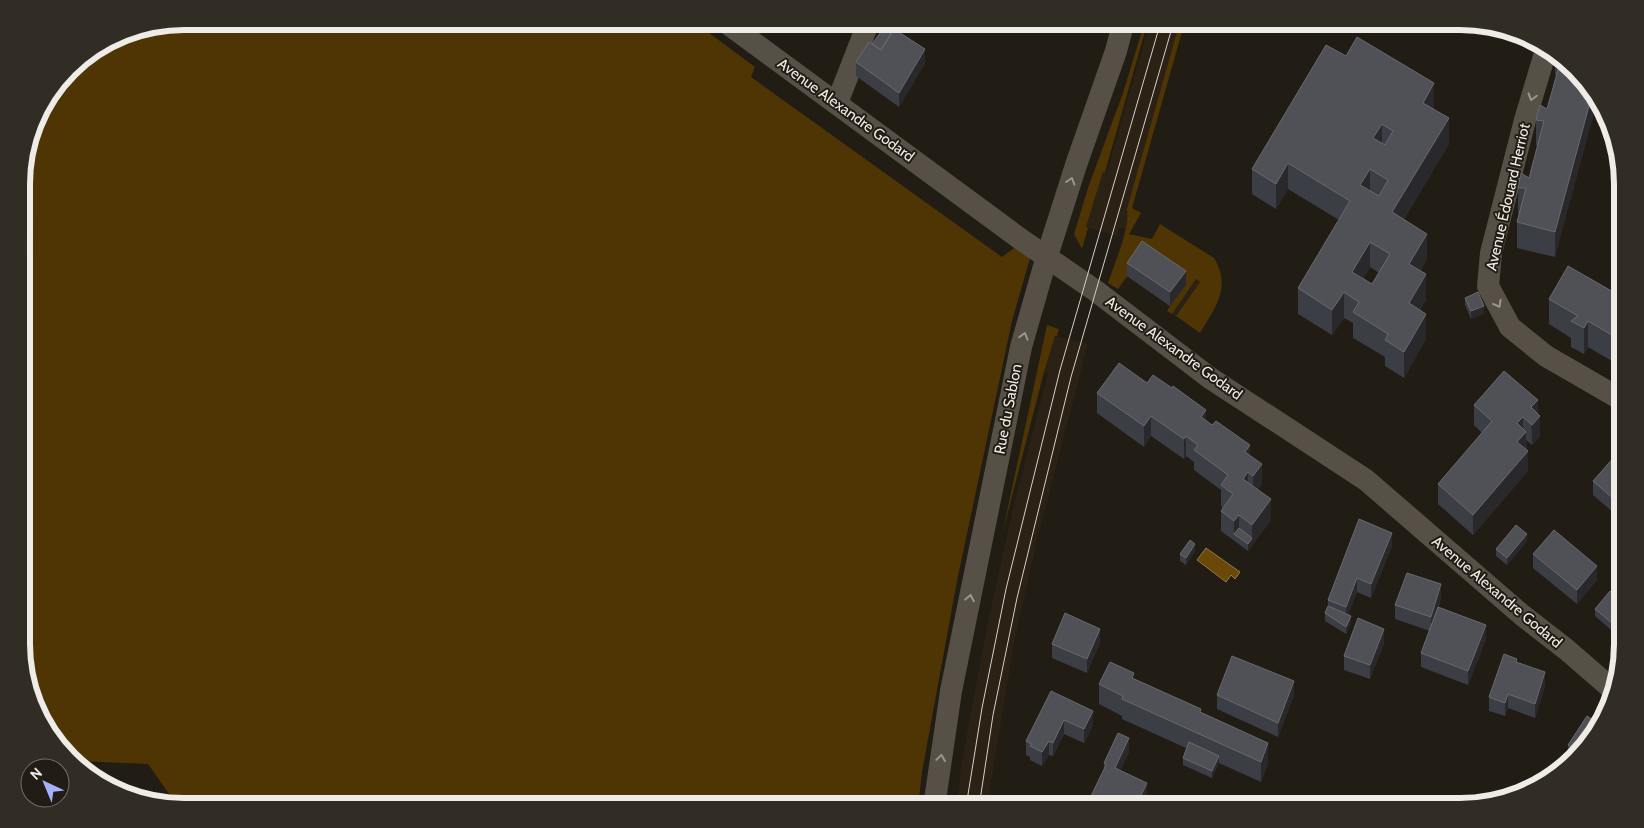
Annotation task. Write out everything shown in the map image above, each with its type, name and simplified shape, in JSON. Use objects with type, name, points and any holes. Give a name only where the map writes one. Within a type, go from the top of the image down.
[{"type":"street","name":"Avenue Alexandre Godard","points":[[736,30],[1019,238],[1096,291],[1210,378],[1366,480],[1608,686]]},
{"type":"street","points":[[837,103],[865,30]]},
{"type":"street","name":"Rue du Sablon","points":[[935,798],[951,691],[1021,347],[1047,256],[1121,30]]},
{"type":"street","name":"Avenue Édouard Herriot","points":[[1544,55],[1525,120],[1491,253],[1488,286],[1510,327],[1546,356],[1614,395]]},
{"type":"shaded area","points":[[174,30],[705,30],[755,67],[751,77],[1002,257],[1014,248],[1030,258],[1012,321],[957,581],[922,772],[919,798],[184,798],[172,797],[148,764],[82,760],[56,730],[46,712],[35,684],[31,664],[31,164],[35,144],[42,125],[56,98],[82,68],[98,56],[125,42],[144,35]]},
{"type":"shaded area","points":[[1142,30],[1145,30],[1105,172],[1103,172],[1086,227],[1088,228],[1082,249],[1074,234],[1089,185],[1123,93]]},
{"type":"shaded area","points":[[1147,30],[1182,30],[1132,208],[1141,213],[1129,235],[1200,282],[1176,316],[1167,311],[1170,306],[1128,277],[1118,289],[1108,283],[1125,229],[1120,227],[1117,236],[1086,227],[1103,171],[1107,172]]},
{"type":"shaded area","points":[[1177,30],[1182,30],[1132,208],[1141,213],[1129,234],[1152,239],[1160,224],[1214,258],[1222,278],[1221,288],[1216,306],[1200,333],[1176,316],[1200,282],[1196,279],[1172,314],[1167,311],[1170,306],[1127,276],[1118,289],[1108,283],[1124,237],[1127,209]]},
{"type":"shaded area","points":[[1047,325],[1059,329],[1044,372],[1002,535]]},
{"type":"shaded area","points":[[1055,336],[1088,344],[1037,540],[1015,638],[988,798],[958,798],[961,766],[989,616],[1016,496],[1048,374],[1044,372]]},
{"type":"shaded area","points":[[1206,548],[1240,572],[1235,579],[1231,575],[1226,582],[1197,560]]},
{"type":"building","points":[[882,30],[891,34],[881,50],[872,44]]},
{"type":"building","points":[[893,30],[925,49],[899,93],[856,62],[869,42],[881,50]]},
{"type":"building","points":[[1357,37],[1434,83],[1423,103],[1449,118],[1392,212],[1427,234],[1409,264],[1426,274],[1409,303],[1426,314],[1404,352],[1385,340],[1388,334],[1353,312],[1359,302],[1344,292],[1332,310],[1298,288],[1350,201],[1288,163],[1276,184],[1252,169],[1326,45],[1346,56]],"holes":[[[1382,124],[1393,131],[1385,145],[1373,138]],[[1370,169],[1388,180],[1379,196],[1360,185]],[[1370,242],[1390,254],[1372,284],[1352,272]]]},
{"type":"building","points":[[1559,66],[1576,82],[1590,102],[1555,232],[1517,222],[1526,188],[1518,188],[1521,173],[1529,178],[1544,121],[1536,120],[1540,105],[1547,109]]},
{"type":"building","points":[[1142,241],[1186,271],[1170,292],[1127,263]]},
{"type":"building","points":[[1568,266],[1614,292],[1614,336],[1588,321],[1584,328],[1571,321],[1578,316],[1549,299]]},
{"type":"building","points":[[1478,292],[1484,306],[1471,311],[1465,298]]},
{"type":"building","points":[[1119,363],[1147,383],[1153,375],[1172,388],[1173,386],[1206,410],[1201,417],[1212,425],[1216,421],[1250,445],[1245,452],[1262,464],[1253,476],[1248,472],[1243,479],[1271,499],[1252,525],[1239,515],[1234,521],[1221,511],[1233,494],[1221,485],[1228,475],[1194,450],[1198,445],[1186,436],[1184,439],[1151,416],[1144,426],[1097,393]]},
{"type":"building","points":[[1504,371],[1538,400],[1531,407],[1540,416],[1532,425],[1523,417],[1517,423],[1526,432],[1517,442],[1528,451],[1473,515],[1438,484],[1492,421],[1474,405]]},
{"type":"building","points":[[1614,457],[1614,499],[1593,481]]},
{"type":"building","points":[[1359,519],[1392,533],[1371,584],[1357,578],[1346,607],[1328,600]]},
{"type":"building","points":[[1516,525],[1527,534],[1507,558],[1496,549]]},
{"type":"building","points":[[1239,528],[1252,538],[1248,544],[1234,534]]},
{"type":"building","points":[[1554,530],[1597,566],[1577,590],[1533,554]]},
{"type":"building","points":[[1190,540],[1195,544],[1186,558],[1180,554]]},
{"type":"building","points":[[1407,573],[1441,584],[1431,617],[1395,605]]},
{"type":"building","points":[[1610,591],[1614,594],[1614,625],[1595,609]]},
{"type":"building","points":[[1328,606],[1351,616],[1346,627],[1325,613]]},
{"type":"building","points":[[1438,607],[1486,625],[1468,671],[1421,653]]},
{"type":"building","points":[[1065,613],[1100,629],[1087,659],[1052,644]]},
{"type":"building","points":[[1358,618],[1384,629],[1370,665],[1344,656]]},
{"type":"building","points":[[1504,654],[1517,659],[1516,662],[1545,672],[1535,704],[1508,694],[1505,703],[1489,697]]},
{"type":"building","points":[[1232,656],[1294,681],[1278,723],[1217,695]]},
{"type":"building","points":[[1110,662],[1134,673],[1132,678],[1201,709],[1200,712],[1268,743],[1261,762],[1122,699],[1123,696],[1099,684]]},
{"type":"building","points":[[1051,691],[1093,711],[1084,729],[1064,720],[1053,743],[1049,741],[1042,752],[1030,746],[1032,744],[1026,741]]},
{"type":"building","points":[[1587,716],[1593,720],[1574,748],[1568,745]]},
{"type":"building","points":[[1118,733],[1129,738],[1115,768],[1147,783],[1140,798],[1095,798],[1091,796],[1106,765],[1104,763]]},
{"type":"building","points":[[1189,742],[1219,756],[1212,771],[1183,758]]},
{"type":"tram line","points":[[967,798],[982,708],[1006,589],[1060,370],[1158,30]]},
{"type":"tram line","points":[[980,798],[993,715],[1017,598],[1071,377],[1171,30]]}]
